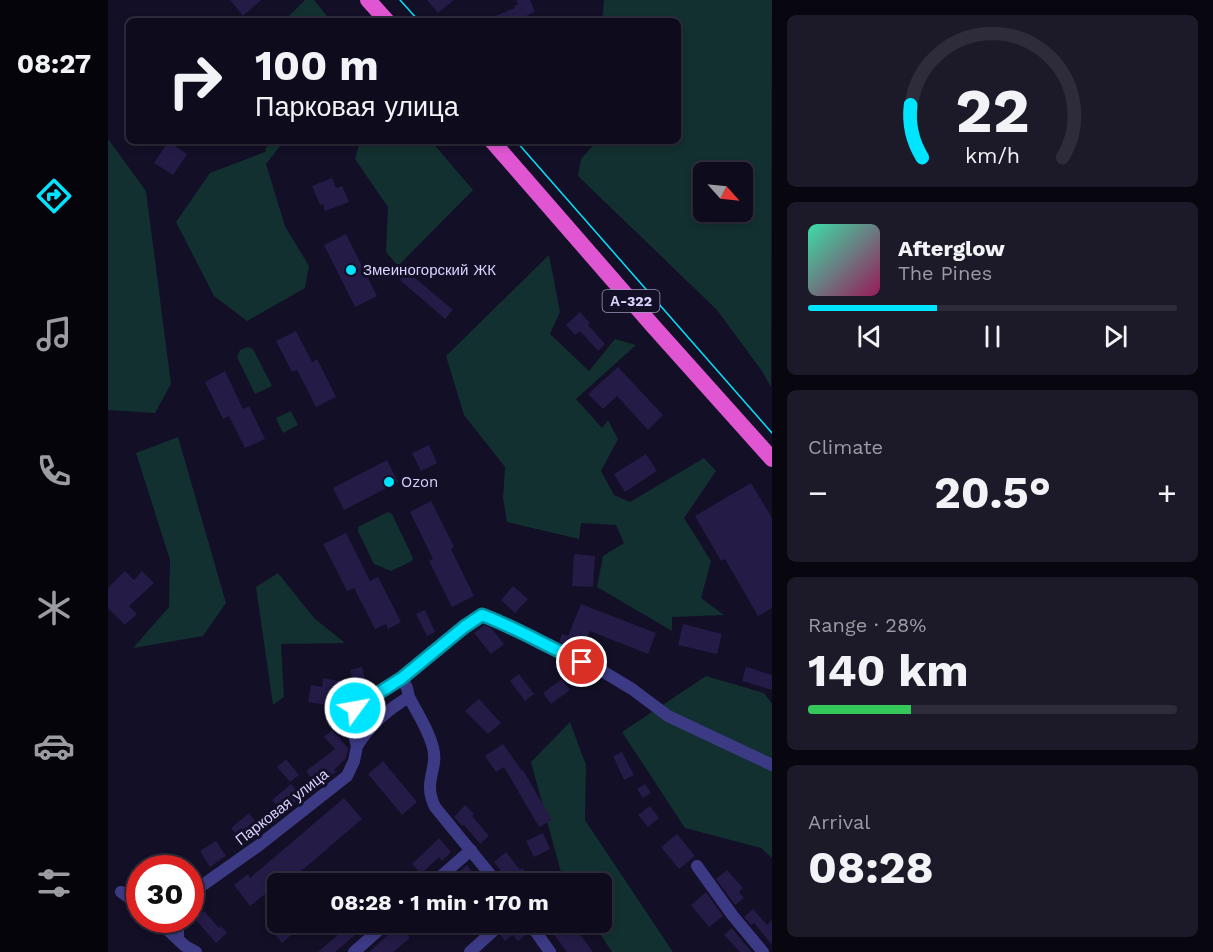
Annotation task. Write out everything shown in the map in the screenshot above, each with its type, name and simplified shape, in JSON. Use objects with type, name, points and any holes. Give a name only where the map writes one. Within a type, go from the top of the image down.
[{"type":"highway","points":[[368,0],[384,18]]},
{"type":"highway","name":"А-322","points":[[495,144],[653,327],[772,459]]},
{"type":"street","name":"Парковая улица","points":[[204,884],[258,846],[347,776],[354,761],[357,746],[351,723],[355,708],[402,678],[475,618],[482,615],[602,671],[632,689],[668,716],[772,765]]},
{"type":"street","points":[[402,678],[434,750],[429,786],[430,797],[435,807],[489,873]]},
{"type":"street","points":[[357,746],[377,719],[409,697]]},
{"type":"street","points":[[445,873],[471,850]]},
{"type":"street","points":[[697,866],[733,916],[763,952]]},
{"type":"street","points":[[121,892],[126,895]]},
{"type":"street","points":[[171,933],[185,946],[196,952]]},
{"type":"street","points":[[178,933],[178,939]]},
{"type":"street","points":[[354,952],[376,933]]},
{"type":"street","points":[[470,952],[491,933]]},
{"type":"street","points":[[537,933],[550,952]]},
{"type":"green space","points":[[305,0],[314,0],[329,18],[287,18]]},
{"type":"green space","points":[[604,0],[772,0],[771,387],[762,371],[717,310],[578,176],[581,159],[594,144],[681,144],[681,18],[602,18]]},
{"type":"green space","points":[[108,139],[146,191],[171,384],[155,413],[108,410]]},
{"type":"green space","points":[[268,144],[282,144],[266,164],[285,226],[309,266],[305,288],[247,321],[214,296],[176,222],[210,173],[265,152]]},
{"type":"green space","points":[[359,144],[434,144],[473,190],[398,266],[386,252],[388,207],[355,159]]},
{"type":"green space","points":[[549,255],[560,312],[550,334],[589,371],[615,339],[636,345],[576,399],[602,428],[608,420],[618,439],[601,471],[614,495],[630,502],[704,458],[716,471],[684,518],[711,561],[701,598],[724,615],[672,617],[672,631],[597,587],[603,556],[624,543],[616,525],[581,523],[579,539],[507,522],[503,498],[505,467],[464,415],[446,356]]},
{"type":"green space","points":[[248,347],[253,349],[272,386],[255,394],[237,357],[240,350]]},
{"type":"green space","points":[[291,411],[298,425],[283,433],[276,418]]},
{"type":"green space","points":[[178,437],[226,603],[203,636],[133,648],[169,607],[170,560],[136,453]]},
{"type":"green space","points":[[388,512],[392,514],[413,558],[412,561],[391,571],[374,564],[358,531],[358,527]]},
{"type":"green space","points":[[278,573],[314,618],[345,643],[281,644],[284,697],[273,705],[256,587]]},
{"type":"green space","points":[[706,676],[764,693],[772,704],[772,858],[761,848],[685,828],[622,732]]},
{"type":"green space","points":[[570,722],[586,765],[585,820],[673,952],[612,952],[600,933],[612,933],[612,873],[561,873],[531,762]]},
{"type":"building","points":[[230,0],[261,0],[243,16]]},
{"type":"building","points":[[427,0],[454,0],[438,13]]},
{"type":"building","points":[[516,0],[530,0],[535,12],[522,18],[490,18],[515,8],[514,6],[518,4]]},
{"type":"building","points":[[167,144],[171,144],[187,154],[173,175],[154,163]]},
{"type":"building","points":[[332,178],[336,188],[342,186],[349,202],[325,211],[312,186]]},
{"type":"building","name":"Змеиногорский ЖК","points":[[346,234],[377,296],[355,307],[324,245]]},
{"type":"building","points":[[407,271],[453,310],[445,319],[400,280]]},
{"type":"building","points":[[580,312],[605,344],[598,351],[580,331],[575,335],[566,325]]},
{"type":"building","points":[[296,331],[312,362],[317,359],[336,397],[316,407],[297,370],[292,372],[276,341]]},
{"type":"building","points":[[618,367],[663,415],[648,430],[617,396],[603,409],[588,394]]},
{"type":"building","points":[[225,371],[243,409],[249,406],[265,439],[245,448],[229,416],[223,419],[205,382]]},
{"type":"building","points":[[429,445],[437,463],[421,471],[412,453]]},
{"type":"building","points":[[646,454],[657,471],[625,492],[614,474]]},
{"type":"building","points":[[387,460],[398,482],[344,510],[333,488]]},
{"type":"building","points":[[751,483],[772,518],[772,608],[758,616],[725,559],[721,561],[695,516]]},
{"type":"building","points":[[431,501],[454,547],[451,549],[474,596],[452,607],[429,561],[433,559],[410,512]]},
{"type":"building","points":[[346,533],[370,581],[378,577],[401,622],[388,629],[386,624],[375,629],[354,588],[347,591],[323,544]]},
{"type":"building","points":[[574,554],[595,556],[593,587],[572,586]]},
{"type":"building","points":[[125,571],[134,580],[142,571],[154,583],[129,606],[137,614],[125,625],[108,608],[108,588]]},
{"type":"building","points":[[513,586],[528,599],[515,613],[501,600]]},
{"type":"building","points":[[581,604],[656,633],[648,654],[590,631],[582,651],[559,642],[562,634],[568,636]]},
{"type":"building","points":[[425,610],[435,632],[427,636],[416,614]]},
{"type":"building","points":[[683,624],[722,634],[717,654],[678,645]]},
{"type":"building","points":[[484,625],[491,628],[504,644],[491,654],[474,633]]},
{"type":"building","points":[[362,667],[365,679],[353,682],[350,670]]},
{"type":"building","points":[[746,667],[772,675],[772,690],[742,681]]},
{"type":"building","points":[[519,674],[534,694],[525,701],[510,681]]},
{"type":"building","points":[[323,678],[345,682],[343,694],[330,691],[327,705],[308,702],[311,685],[322,687]]},
{"type":"building","points":[[562,679],[570,690],[551,704],[543,693]]},
{"type":"building","points":[[479,699],[501,723],[488,734],[465,711]]},
{"type":"building","points":[[332,730],[348,748],[346,758],[334,770],[336,772],[317,786],[306,771],[335,749],[324,737]]},
{"type":"building","points":[[503,744],[523,770],[552,820],[539,827],[504,767],[496,772],[485,756]]},
{"type":"building","points":[[622,752],[634,775],[624,780],[613,756]]},
{"type":"building","points":[[286,759],[299,775],[290,782],[277,767]]},
{"type":"building","points":[[383,761],[417,802],[402,815],[368,774]]},
{"type":"building","points":[[291,784],[302,796],[283,812],[272,800]]},
{"type":"building","points":[[645,784],[651,793],[643,798],[637,789]]},
{"type":"building","points":[[344,798],[362,819],[299,873],[267,873],[267,893],[250,906],[234,885],[248,874],[250,878]]},
{"type":"building","points":[[465,805],[489,836],[480,844],[454,817]]},
{"type":"building","points":[[650,806],[659,818],[648,827],[638,815]]},
{"type":"building","points":[[249,813],[261,829],[244,843],[231,828]]},
{"type":"building","points":[[543,833],[550,849],[534,857],[526,841]]},
{"type":"building","points":[[677,834],[695,856],[679,869],[661,847]]},
{"type":"building","points":[[439,838],[451,852],[442,861],[439,857],[422,873],[412,864]]},
{"type":"building","points":[[216,841],[226,856],[210,867],[200,851]]},
{"type":"building","points":[[506,852],[520,870],[522,868],[526,873],[502,873],[494,862]]},
{"type":"building","points":[[467,865],[473,873],[462,873],[460,871]]},
{"type":"building","points":[[727,870],[743,888],[739,892],[744,898],[735,905],[716,879]]},
{"type":"building","points":[[706,892],[723,916],[709,927],[691,905]]},
{"type":"building","points":[[753,909],[767,925],[772,920],[772,945],[754,923],[751,925],[744,917]]},
{"type":"building","points":[[204,911],[219,928],[221,926],[227,933],[216,943],[204,929]]},
{"type":"building","points":[[732,928],[752,952],[740,952],[724,935]]},
{"type":"building","points":[[274,933],[293,933],[282,943]]},
{"type":"building","points":[[357,933],[335,952],[318,952],[339,934]]},
{"type":"building","points":[[390,933],[406,933],[410,938],[393,952],[369,952]]},
{"type":"building","points":[[524,933],[526,935],[518,941],[513,935],[505,941],[501,935]]},
{"type":"building","points":[[553,933],[579,933],[593,952],[567,952]]},
{"type":"tram line","points":[[400,0],[416,18]]},
{"type":"tram line","points":[[519,144],[772,433]]},
{"type":"place","name":"Змеиногорский ЖК","points":[[351,270]]},
{"type":"place","name":"Ozon","points":[[389,482]]},
{"type":"route","points":[[355,708],[402,678],[475,618],[482,615],[582,662]]}]
